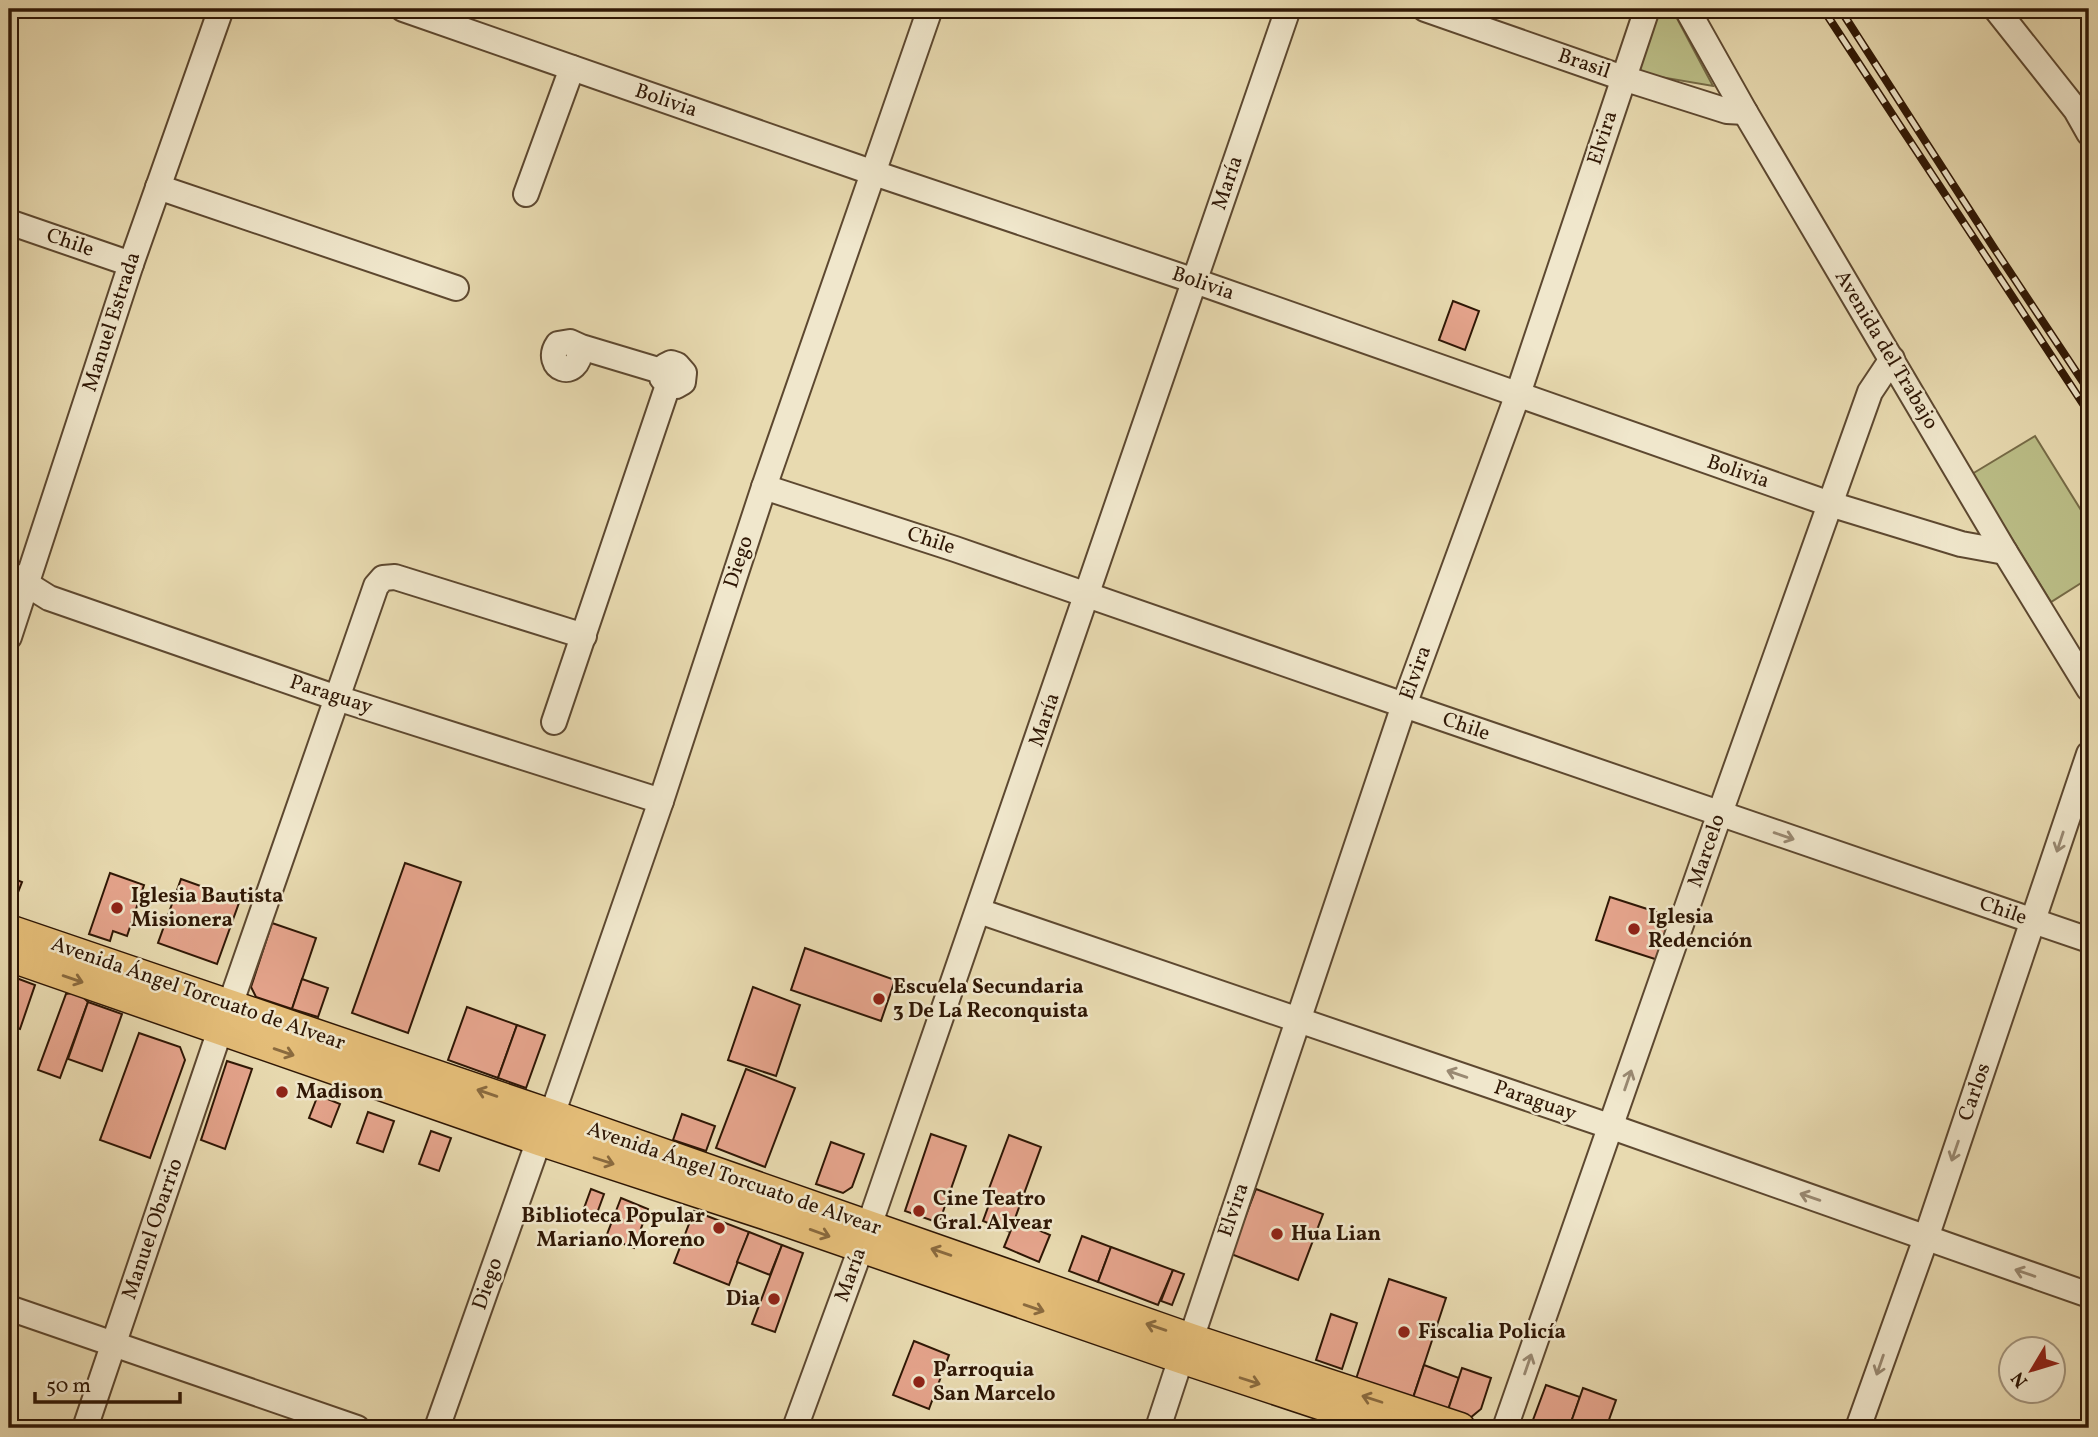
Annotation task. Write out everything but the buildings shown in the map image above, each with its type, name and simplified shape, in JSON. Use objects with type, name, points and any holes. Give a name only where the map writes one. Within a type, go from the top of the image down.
[{"type":"main road","name":"Avenida Ángel Torcuato de Alvear","points":[[9,930],[225,1018]]},
{"type":"main road","name":"Avenida Ángel Torcuato de Alvear","points":[[9,956],[225,1018],[1186,1349],[1392,1428]]},
{"type":"main road","name":"Avenida Ángel Torcuato de Alvear","points":[[1186,1349],[1460,1428]]},
{"type":"street","name":"Manuel Estrada","points":[[9,637],[18,579],[221,9]]},
{"type":"street","name":"Bolivia","points":[[402,9],[1195,281],[1830,504],[1961,544],[2005,552]]},
{"type":"street","name":"Diego","points":[[437,1428],[661,801],[764,487],[930,9]]},
{"type":"street","name":"María","points":[[795,1428],[979,911],[1288,9]]},
{"type":"street","name":"Brasil","points":[[1425,9],[1623,78],[1727,111],[1745,112]]},
{"type":"street","name":"Elvira","points":[[1158,1428],[1404,705],[1518,394],[1647,9]]},
{"type":"street","name":"Avenida del Trabajo","points":[[1687,9],[2005,552],[2089,689]]},
{"type":"street","points":[[1996,9],[2076,110],[2089,133]]},
{"type":"street","points":[[526,194],[572,68]]},
{"type":"street","points":[[158,187],[456,288]]},
{"type":"street","name":"Chile","points":[[9,222],[131,264]]},
{"type":"street","points":[[554,722],[584,636],[665,378],[581,347]]},
{"type":"street","name":"Marcelo","points":[[1505,1428],[1870,392],[1892,359]]},
{"type":"street","name":"Chile","points":[[764,487],[955,549],[2089,940]]},
{"type":"street","name":"Manuel Obarrio","points":[[85,1428],[376,586],[383,578],[395,577],[584,636]]},
{"type":"street","name":"Paraguay","points":[[18,579],[49,598],[337,698],[661,801]]},
{"type":"street","name":"Carlos","points":[[1858,1428],[1926,1238],[2089,754]]},
{"type":"street","name":"Paraguay","points":[[979,911],[1298,1019],[2089,1295]]},
{"type":"street","points":[[9,1308],[357,1428]]},
{"type":"green space","points":[[1655,9],[1672,9],[1713,86],[1631,72]]},
{"type":"green space","points":[[2035,436],[2089,523],[2089,578],[2051,602],[1972,474]]},
{"type":"railway","points":[[1823,9],[2089,413]]},
{"type":"railway","points":[[1840,9],[2089,391]]},
{"type":"place","name":"Iglesia Bautista Misionera","points":[[117,908]]},
{"type":"place","name":"Iglesia Redención","points":[[1634,929]]},
{"type":"place","name":"Escuela Secundaria 3 De La Reconquista","points":[[879,999]]},
{"type":"place","name":"Madison","points":[[282,1092]]},
{"type":"place","name":"Cine Teatro Gral. Alvear","points":[[919,1211]]},
{"type":"place","name":"Biblioteca Popular Mariano Moreno","points":[[719,1228]]},
{"type":"place","name":"Hua Lian","points":[[1277,1234]]},
{"type":"place","name":"Dia","points":[[774,1299]]},
{"type":"place","name":"Fiscalia Policía","points":[[1404,1332]]},
{"type":"place","name":"Parroquia San Marcelo","points":[[919,1382]]}]
